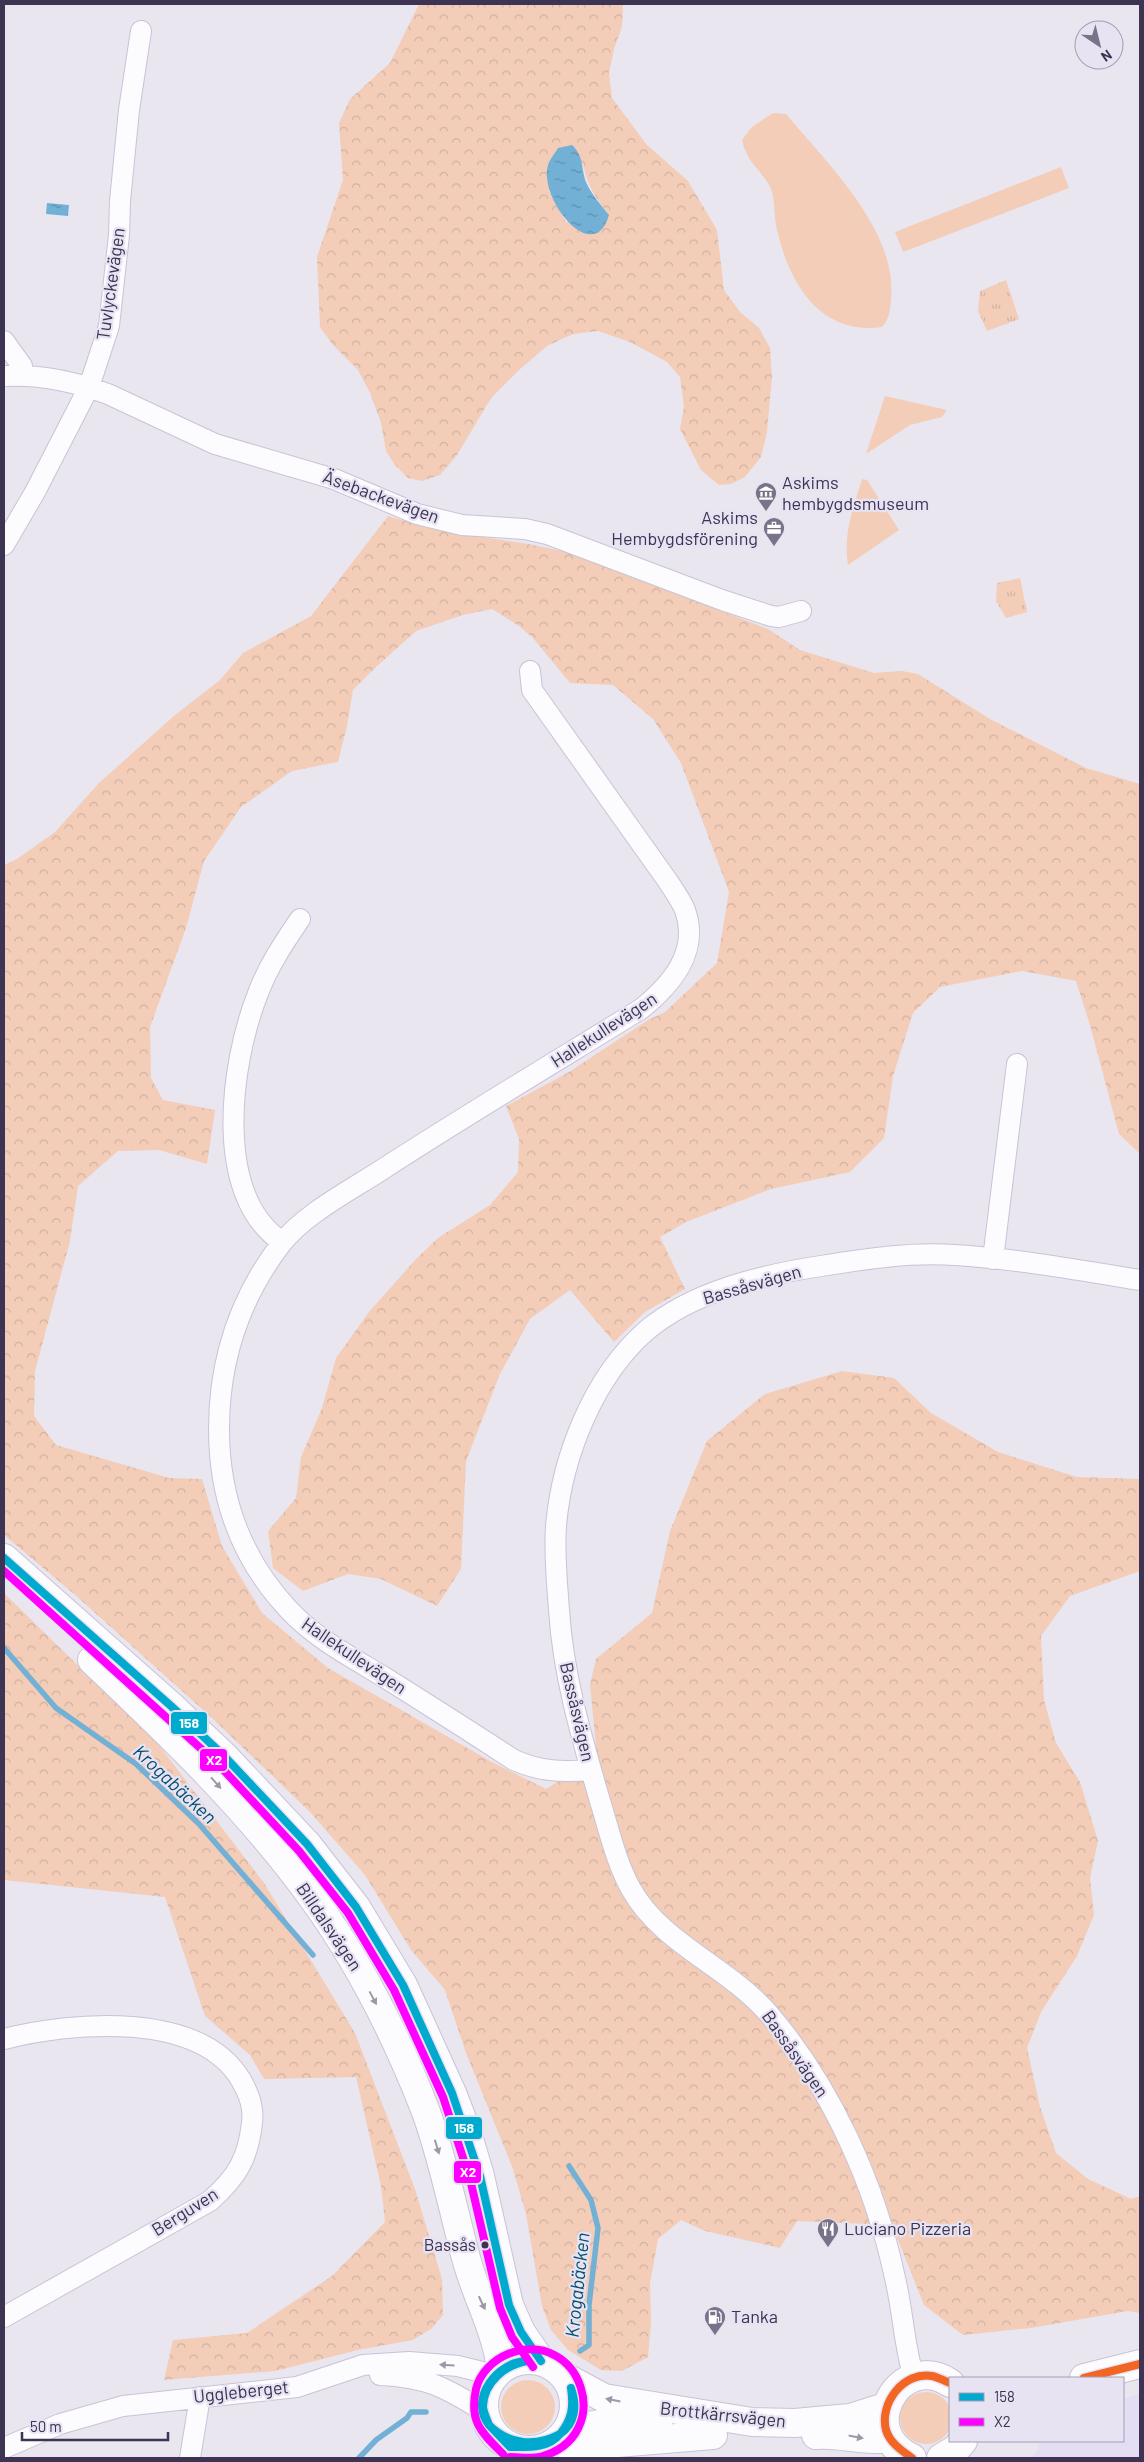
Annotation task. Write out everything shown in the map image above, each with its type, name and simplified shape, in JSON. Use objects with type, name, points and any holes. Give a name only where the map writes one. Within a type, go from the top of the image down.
[{"type":"street","name":"Tuvlyckevägen","points":[[4,545],[35,492],[89,387],[109,326],[119,236],[120,201],[129,110],[141,31]]},
{"type":"street","name":"Äsebackevägen","points":[[4,341],[22,366],[13,376]]},
{"type":"street","name":"Äsebackevägen","points":[[13,376],[89,387],[215,444],[334,479],[417,514],[462,525],[526,529],[547,534],[722,600],[771,616],[779,617],[801,611]]},
{"type":"street","name":"Hallekullevägen","points":[[530,671],[532,690],[667,880],[685,910],[688,928],[688,948],[681,968],[661,994],[641,1010],[443,1130],[321,1209],[282,1242],[250,1291],[236,1324],[224,1374],[219,1417],[221,1472],[231,1513],[247,1551],[266,1582],[290,1612],[322,1638],[514,1760],[530,1767],[559,1773],[591,1770]]},
{"type":"street","points":[[282,1242],[262,1225],[248,1201],[240,1181],[234,1123],[236,1082],[244,1036],[257,995],[273,960],[300,919]]},
{"type":"street","points":[[993,1259],[1017,1064]]},
{"type":"street","name":"Bassåsvägen","points":[[914,2378],[895,2276],[881,2226],[845,2133],[810,2071],[769,2014],[733,1979],[668,1933],[631,1889],[612,1842],[566,1672],[560,1637],[556,1580],[556,1525],[566,1471],[583,1423],[601,1386],[626,1352],[650,1328],[688,1304],[722,1290],[788,1271],[911,1254],[953,1254],[1140,1280]]},
{"type":"street","name":"Billdalsvägen","points":[[4,1558],[225,1757],[307,1844],[356,1907],[403,1985],[452,2093],[467,2132],[480,2176],[509,2305],[521,2332],[541,2361],[554,2367],[565,2377]]},
{"type":"street","name":"Billdalsvägen","points":[[4,1580],[60,1629],[186,1750],[252,1822],[312,1897],[354,1962],[401,2053],[426,2112],[444,2171],[471,2275],[496,2341],[497,2372]]},
{"type":"street","name":"Berguven","points":[[4,2039],[40,2030],[96,2025],[159,2030],[199,2043],[221,2056],[236,2072],[247,2090],[253,2115],[250,2138],[243,2162],[224,2188],[210,2201],[4,2317]]},
{"type":"street","points":[[502,2458],[486,2420],[485,2392],[497,2372],[513,2362],[541,2361]]},
{"type":"street","name":"Uggleberget","points":[[4,2448],[60,2424],[123,2406],[200,2396],[297,2387],[363,2364],[409,2362],[458,2366],[497,2372]]},
{"type":"street","points":[[1088,2377],[1140,2364]]},
{"type":"street","name":"Uggleberget","points":[[335,2375],[403,2376],[426,2380],[451,2391],[486,2420]]},
{"type":"street","points":[[912,2458],[899,2451],[889,2438],[885,2428],[885,2407],[896,2389],[914,2378],[931,2376],[949,2383]]},
{"type":"street","points":[[486,2420],[498,2439],[510,2447],[523,2451],[558,2449],[572,2419],[574,2404],[572,2390],[565,2377]]},
{"type":"street","name":"Brottkärrsvägen","points":[[565,2377],[604,2398],[752,2422],[795,2423],[850,2418],[885,2407]]},
{"type":"street","points":[[190,2458],[200,2396]]},
{"type":"street","name":"Brottkärrsvägen","points":[[558,2449],[602,2422],[629,2420],[665,2424],[712,2435],[756,2439],[834,2433],[872,2440],[889,2438]]},
{"type":"street","points":[[941,2458],[956,2449],[962,2442]]},
{"type":"street","points":[[967,2442],[968,2458]]},
{"type":"shaded area","points":[[1140,2394],[1140,2458],[1031,2458],[1038,2450],[1040,2442],[1124,2442],[1124,2399]]},
{"type":"green space","points":[[419,4],[623,4],[622,27],[614,49],[609,73],[612,98],[646,144],[688,181],[717,230],[724,290],[740,312],[759,328],[770,348],[772,377],[767,432],[761,457],[745,477],[731,484],[719,485],[701,470],[680,429],[684,407],[680,377],[667,362],[630,342],[598,331],[573,334],[547,346],[519,370],[491,398],[457,455],[440,475],[422,481],[408,478],[395,465],[386,451],[381,423],[370,393],[358,370],[333,345],[320,327],[317,257],[343,180],[339,123],[350,99],[390,63]],"holes":[[[583,164],[593,191],[609,215],[566,222],[549,191]]]},
{"type":"green space","points":[[773,113],[786,114],[839,176],[872,224],[883,248],[890,274],[890,310],[887,320],[882,327],[860,328],[841,323],[825,314],[811,302],[799,286],[790,269],[782,250],[777,230],[772,192],[750,159],[742,140],[752,127]]},
{"type":"green space","points":[[1061,167],[1069,188],[903,252],[895,232]]},
{"type":"green space","points":[[1006,280],[1019,319],[987,331],[978,311],[980,291]]},
{"type":"green space","points":[[885,396],[947,410],[942,417],[910,425],[866,454]]},
{"type":"green space","points":[[862,479],[867,480],[899,530],[848,565],[848,532]]},
{"type":"green space","points":[[388,516],[432,529],[572,553],[768,629],[800,650],[874,673],[902,671],[918,674],[990,719],[1086,768],[1140,784],[1140,1154],[1119,1134],[1090,1025],[1076,981],[1022,971],[940,987],[913,1013],[893,1076],[884,1138],[850,1172],[771,1189],[686,1222],[660,1237],[685,1289],[645,1312],[614,1342],[570,1290],[530,1319],[500,1374],[466,1461],[461,1569],[437,1606],[381,1579],[348,1574],[303,1591],[273,1568],[268,1531],[296,1498],[301,1457],[322,1408],[336,1358],[369,1312],[416,1259],[438,1238],[490,1205],[518,1172],[519,1139],[506,1106],[569,1072],[648,1020],[665,1012],[717,963],[729,892],[681,763],[653,719],[613,685],[570,683],[533,638],[519,626],[492,609],[463,615],[416,631],[376,667],[353,690],[338,762],[292,771],[241,807],[204,861],[186,928],[150,1027],[151,1078],[163,1100],[215,1110],[207,1164],[159,1150],[118,1151],[78,1186],[70,1241],[35,1371],[34,1416],[56,1445],[169,1478],[202,1479],[222,1546],[262,1613],[328,1668],[490,1761],[546,1789],[597,1757],[590,1685],[596,1659],[652,1613],[670,1531],[707,1441],[765,1394],[842,1371],[894,1378],[931,1413],[998,1452],[1077,1477],[1140,1479],[1140,1571],[1070,1596],[1041,1636],[1044,1700],[1056,1743],[1080,1782],[1098,1841],[1090,1878],[1094,1915],[1077,1956],[1041,2012],[1027,2048],[1040,2107],[1056,2153],[1088,2179],[1131,2199],[1140,2196],[1140,2313],[1128,2311],[1031,2328],[963,2335],[924,2305],[892,2225],[797,2221],[780,2248],[705,2231],[681,2220],[658,2239],[650,2283],[651,2323],[648,2357],[622,2371],[601,2370],[568,2350],[551,2330],[542,2306],[526,2214],[513,2169],[466,2053],[445,1990],[411,1950],[365,1875],[309,1811],[212,1718],[73,1593],[4,1535],[4,865],[17,859],[55,832],[99,783],[175,715],[220,680],[243,653],[311,616]]},
{"type":"green space","points":[[1020,578],[1027,612],[1006,618],[996,601],[997,583]]},
{"type":"green space","points":[[4,1593],[158,1744],[264,1883],[355,2033],[415,2189],[442,2279],[443,2315],[431,2329],[413,2340],[358,2350],[275,2371],[164,2380],[173,2340],[247,2333],[332,2276],[385,2222],[381,2186],[356,2077],[264,2079],[250,2055],[205,2016],[165,1897],[4,1880]]},
{"type":"green space","points":[[523,2380],[533,2380],[543,2384],[551,2392],[555,2407],[551,2422],[543,2430],[533,2434],[523,2434],[513,2430],[505,2422],[501,2412],[501,2402],[505,2392],[513,2384]]},
{"type":"green space","points":[[921,2392],[931,2392],[941,2396],[948,2403],[949,2430],[945,2437],[931,2444],[921,2444],[907,2437],[900,2423],[900,2413],[907,2399]]},
{"type":"water","points":[[572,145],[579,153],[588,186],[609,215],[602,229],[592,234],[580,231],[569,223],[551,195],[547,179],[548,165],[558,148]]},
{"type":"water","points":[[47,203],[69,205],[68,216],[46,214]]},
{"type":"waterway","name":"Krogabäcken","points":[[4,1648],[56,1708],[136,1764],[199,1824],[313,1955]]},
{"type":"waterway","name":"Krogabäcken","points":[[569,2166],[591,2200],[598,2228],[589,2305],[589,2345],[580,2351]]},
{"type":"waterway","name":"Krogabäcken","points":[[359,2458],[376,2440],[407,2418],[411,2412],[426,2412]]},
{"type":"transit line","name":"158","points":[[4,1558],[171,1706],[225,1757],[307,1844],[356,1907],[403,1985],[452,2093],[480,2176],[509,2305],[521,2332],[541,2361]]},
{"type":"transit line","name":"X2","points":[[4,1571],[218,1764],[299,1851],[348,1913],[394,1990],[443,2097],[470,2179],[500,2308],[512,2337],[533,2367]]},
{"type":"transit line","name":"X2","points":[[503,2454],[483,2432],[476,2418],[474,2400],[478,2383],[492,2363],[508,2354],[534,2350],[555,2355],[571,2369],[581,2387],[583,2408],[578,2428],[564,2445],[540,2457],[510,2457]]},
{"type":"transit line","name":"158","points":[[489,2425],[483,2415],[482,2404],[484,2393],[489,2383],[506,2367],[527,2361]]},
{"type":"transit line","name":"158","points":[[489,2425],[483,2406],[487,2389],[497,2376],[511,2366],[527,2361]]},
{"type":"transit line","points":[[1088,2377],[1140,2364]]},
{"type":"transit line","points":[[912,2458],[893,2442],[886,2430],[886,2409],[890,2400],[903,2384],[922,2376],[934,2377],[949,2383]]},
{"type":"transit line","name":"158","points":[[560,2434],[571,2412],[571,2388]]},
{"type":"transit line","name":"158","points":[[560,2434],[569,2425],[574,2413],[571,2388]]},
{"type":"transit line","name":"158","points":[[489,2425],[505,2437],[523,2442],[542,2441],[560,2434]]},
{"type":"transit line","name":"158","points":[[489,2425],[510,2447],[543,2445],[560,2434]]},
{"type":"place","name":"Askims hembygdsmuseum","points":[[766,512]]},
{"type":"place","name":"Askims Hembygdsförening","points":[[774,547]]},
{"type":"place","name":"Bassås","points":[[485,2245]]},
{"type":"place","name":"Luciano Pizzeria","points":[[828,2248]]},
{"type":"place","name":"Tanka","points":[[715,2336]]}]
